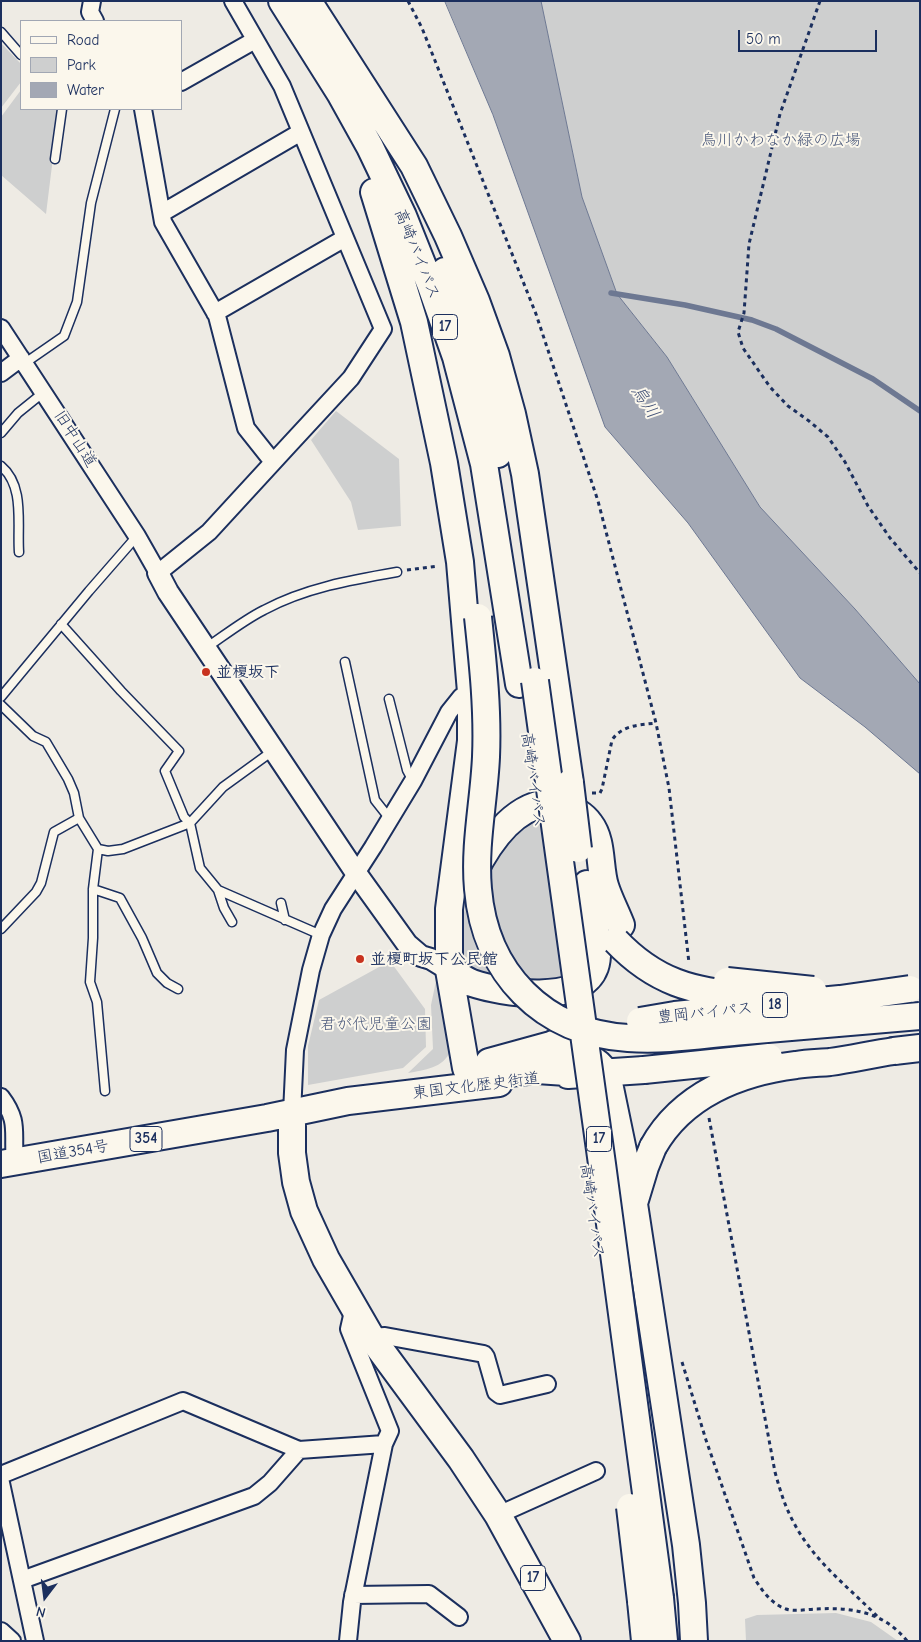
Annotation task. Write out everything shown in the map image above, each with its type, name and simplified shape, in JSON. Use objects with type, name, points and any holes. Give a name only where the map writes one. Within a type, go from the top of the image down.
[{"type":"highway","points":[[281,1],[374,192],[407,268],[425,316],[445,396],[458,462],[485,678],[485,774],[477,862],[480,906],[489,939],[496,954],[518,987],[546,1012],[569,1025],[599,1034],[628,1038],[670,1038],[920,1016]]},
{"type":"highway","name":"高崎バイパス","points":[[281,1],[340,93],[370,147],[403,216],[431,286],[456,357],[484,464],[527,683],[602,1164],[650,1599]]},
{"type":"highway","points":[[307,1],[414,166],[476,301],[496,356],[512,414],[525,474],[579,787],[578,848],[587,884],[596,939],[597,962],[592,974],[582,983],[565,991],[553,993],[488,988],[470,982],[449,970]]},
{"type":"highway","name":"高崎バイパス","points":[[307,1],[397,163],[442,265],[476,358],[491,415],[510,514],[527,683]]},
{"type":"highway","points":[[374,192],[414,322],[444,463],[460,562],[471,692],[471,741],[452,875],[449,909],[449,970],[466,1068],[489,1075],[537,1070],[593,1072],[644,1070],[828,1052],[894,1051]]},
{"type":"highway","points":[[449,943],[467,887],[491,842],[504,826],[519,814],[532,807],[549,802],[570,808],[591,824],[597,840],[605,885],[619,933],[629,955],[648,970],[667,980],[703,991],[749,996],[828,991],[915,989]]},
{"type":"highway","points":[[587,884],[597,910],[619,933]]},
{"type":"highway","name":"豊岡バイパス","points":[[553,1044],[640,1021],[675,1015],[840,999],[915,989]]},
{"type":"highway","points":[[553,1044],[588,1058],[593,1072]]},
{"type":"highway","name":"東国文化歴史街道","points":[[292,1113],[348,1101],[553,1044]]},
{"type":"highway","points":[[634,1204],[653,1146],[668,1124],[686,1107],[704,1094],[741,1077],[772,1069],[920,1048]]},
{"type":"highway","name":"17","points":[[593,1072],[634,1204],[686,1545],[694,1641]]},
{"type":"highway","name":"東国文化歴史街道","points":[[348,1101],[593,1072]]},
{"type":"highway","name":"17","points":[[292,1113],[292,1153],[296,1182],[304,1212],[326,1259],[371,1337],[461,1460],[498,1515],[568,1641]]},
{"type":"highway","name":"国道354号","points":[[8,1163],[292,1113]]},
{"type":"highway","name":"17","points":[[645,1641],[650,1599]]},
{"type":"highway","name":"17","points":[[650,1599],[664,1641]]},
{"type":"street","points":[[92,1],[90,12],[94,20]]},
{"type":"street","points":[[233,1],[282,86],[383,329],[351,378],[209,532],[158,573],[168,592],[356,873],[407,944],[422,956],[449,970]]},
{"type":"street","points":[[182,81],[255,40]]},
{"type":"street","points":[[143,110],[163,222],[215,313],[246,428],[273,462]]},
{"type":"street","points":[[162,213],[301,132]]},
{"type":"street","points":[[215,313],[345,238]]},
{"type":"street","name":"旧中山道","points":[[1,328],[137,536],[158,573]]},
{"type":"street","points":[[1,373],[23,360]]},
{"type":"street","points":[[292,1113],[295,1050],[311,970],[321,935],[333,909],[390,819],[449,712],[461,697],[471,692]]},
{"type":"street","points":[[1,1097],[13,1116],[15,1127],[8,1163]]},
{"type":"street","points":[[348,1641],[353,1594],[384,1444],[390,1431],[349,1329],[354,1307]]},
{"type":"street","points":[[371,1337],[385,1336],[484,1354],[496,1392],[500,1395],[547,1384]]},
{"type":"street","points":[[1,1475],[183,1401],[299,1450],[384,1444]]},
{"type":"street","points":[[22,1580],[254,1496],[270,1483],[299,1450]]},
{"type":"street","points":[[498,1515],[596,1471]]},
{"type":"street","points":[[1,1483],[35,1641]]},
{"type":"street","points":[[353,1594],[429,1594],[459,1617]]},
{"type":"street","points":[[1,1631],[12,1641]]},
{"type":"lane","points":[[1,32],[20,54]]},
{"type":"lane","points":[[55,159],[62,110]]},
{"type":"lane","points":[[23,360],[64,336],[72,317],[77,302],[91,203],[115,110]]},
{"type":"lane","points":[[1,433],[18,413],[44,392]]},
{"type":"lane","points":[[1,466],[7,471],[18,496],[19,552]]},
{"type":"lane","points":[[1,697],[137,536]]},
{"type":"lane","points":[[205,648],[274,604],[328,586],[397,572]]},
{"type":"lane","points":[[61,624],[121,691],[179,751],[165,771],[184,817],[190,823],[200,868],[218,890],[224,908],[232,922]]},
{"type":"lane","points":[[345,662],[375,800],[390,819]]},
{"type":"lane","points":[[389,699],[407,770],[412,780]]},
{"type":"lane","points":[[1,705],[34,736],[46,742],[68,779],[74,793],[79,818],[98,849],[93,890],[93,938],[90,982],[97,1002],[105,1091]]},
{"type":"lane","points":[[98,849],[108,851],[122,849],[190,823],[223,787],[274,750]]},
{"type":"lane","points":[[1,929],[36,892],[41,883],[54,832],[79,818]]},
{"type":"lane","points":[[93,890],[120,898],[142,938],[157,974],[167,983],[178,989]]},
{"type":"lane","points":[[218,890],[321,935]]},
{"type":"lane","points":[[281,903],[286,920]]},
{"type":"path","points":[[408,1],[422,28],[536,314],[598,501],[656,723],[669,788],[689,966]]},
{"type":"path","points":[[820,1],[780,114],[749,244],[744,313],[738,332],[743,348],[770,386],[788,406],[828,438],[845,462],[868,506],[890,538],[920,573]]},
{"type":"path","points":[[397,572],[440,566]]},
{"type":"path","points":[[579,787],[600,793],[612,740],[617,733],[635,726],[656,723]]},
{"type":"path","points":[[708,1113],[775,1472],[783,1500],[808,1545],[828,1568],[877,1616],[908,1641]]},
{"type":"path","points":[[681,1360],[706,1440],[754,1578],[766,1595],[775,1603],[787,1609],[848,1609],[877,1616]]},
{"type":"green space","name":"烏川かわなか緑の広場","points":[[541,1],[920,1],[920,684],[855,609],[760,507],[667,357],[617,294],[582,197]]},
{"type":"green space","points":[[1,43],[20,63],[20,83],[1,108]]},
{"type":"green space","points":[[20,91],[20,110],[59,110],[46,214],[1,175],[1,117]]},
{"type":"green space","points":[[336,411],[399,459],[401,526],[358,530],[351,502],[311,440]]},
{"type":"green space","points":[[545,811],[573,851],[583,919],[564,981],[488,980],[465,964],[462,956],[461,925],[468,896],[501,840]]},
{"type":"green space","name":"君が代児童公園","points":[[390,961],[425,1009],[426,1047],[403,1068],[308,1085],[308,1046],[319,1000]]},
{"type":"green space","points":[[436,981],[442,988],[450,1051],[447,1057],[438,1065],[408,1073],[433,1049],[431,1005]]},
{"type":"green space","points":[[836,1613],[871,1622],[898,1641],[746,1641],[745,1619],[757,1615]]},
{"type":"water","name":"烏川","points":[[445,1],[541,1],[582,197],[617,294],[667,357],[760,507],[855,609],[920,684],[920,774],[865,727],[800,678],[688,523],[605,427],[493,115]]},
{"type":"waterway","points":[[611,293],[685,305],[752,320],[776,329],[873,379],[920,411]]},
{"type":"place","name":"並榎坂下","points":[[206,672]]},
{"type":"place","name":"並榎町坂下公民館","points":[[360,959]]}]
